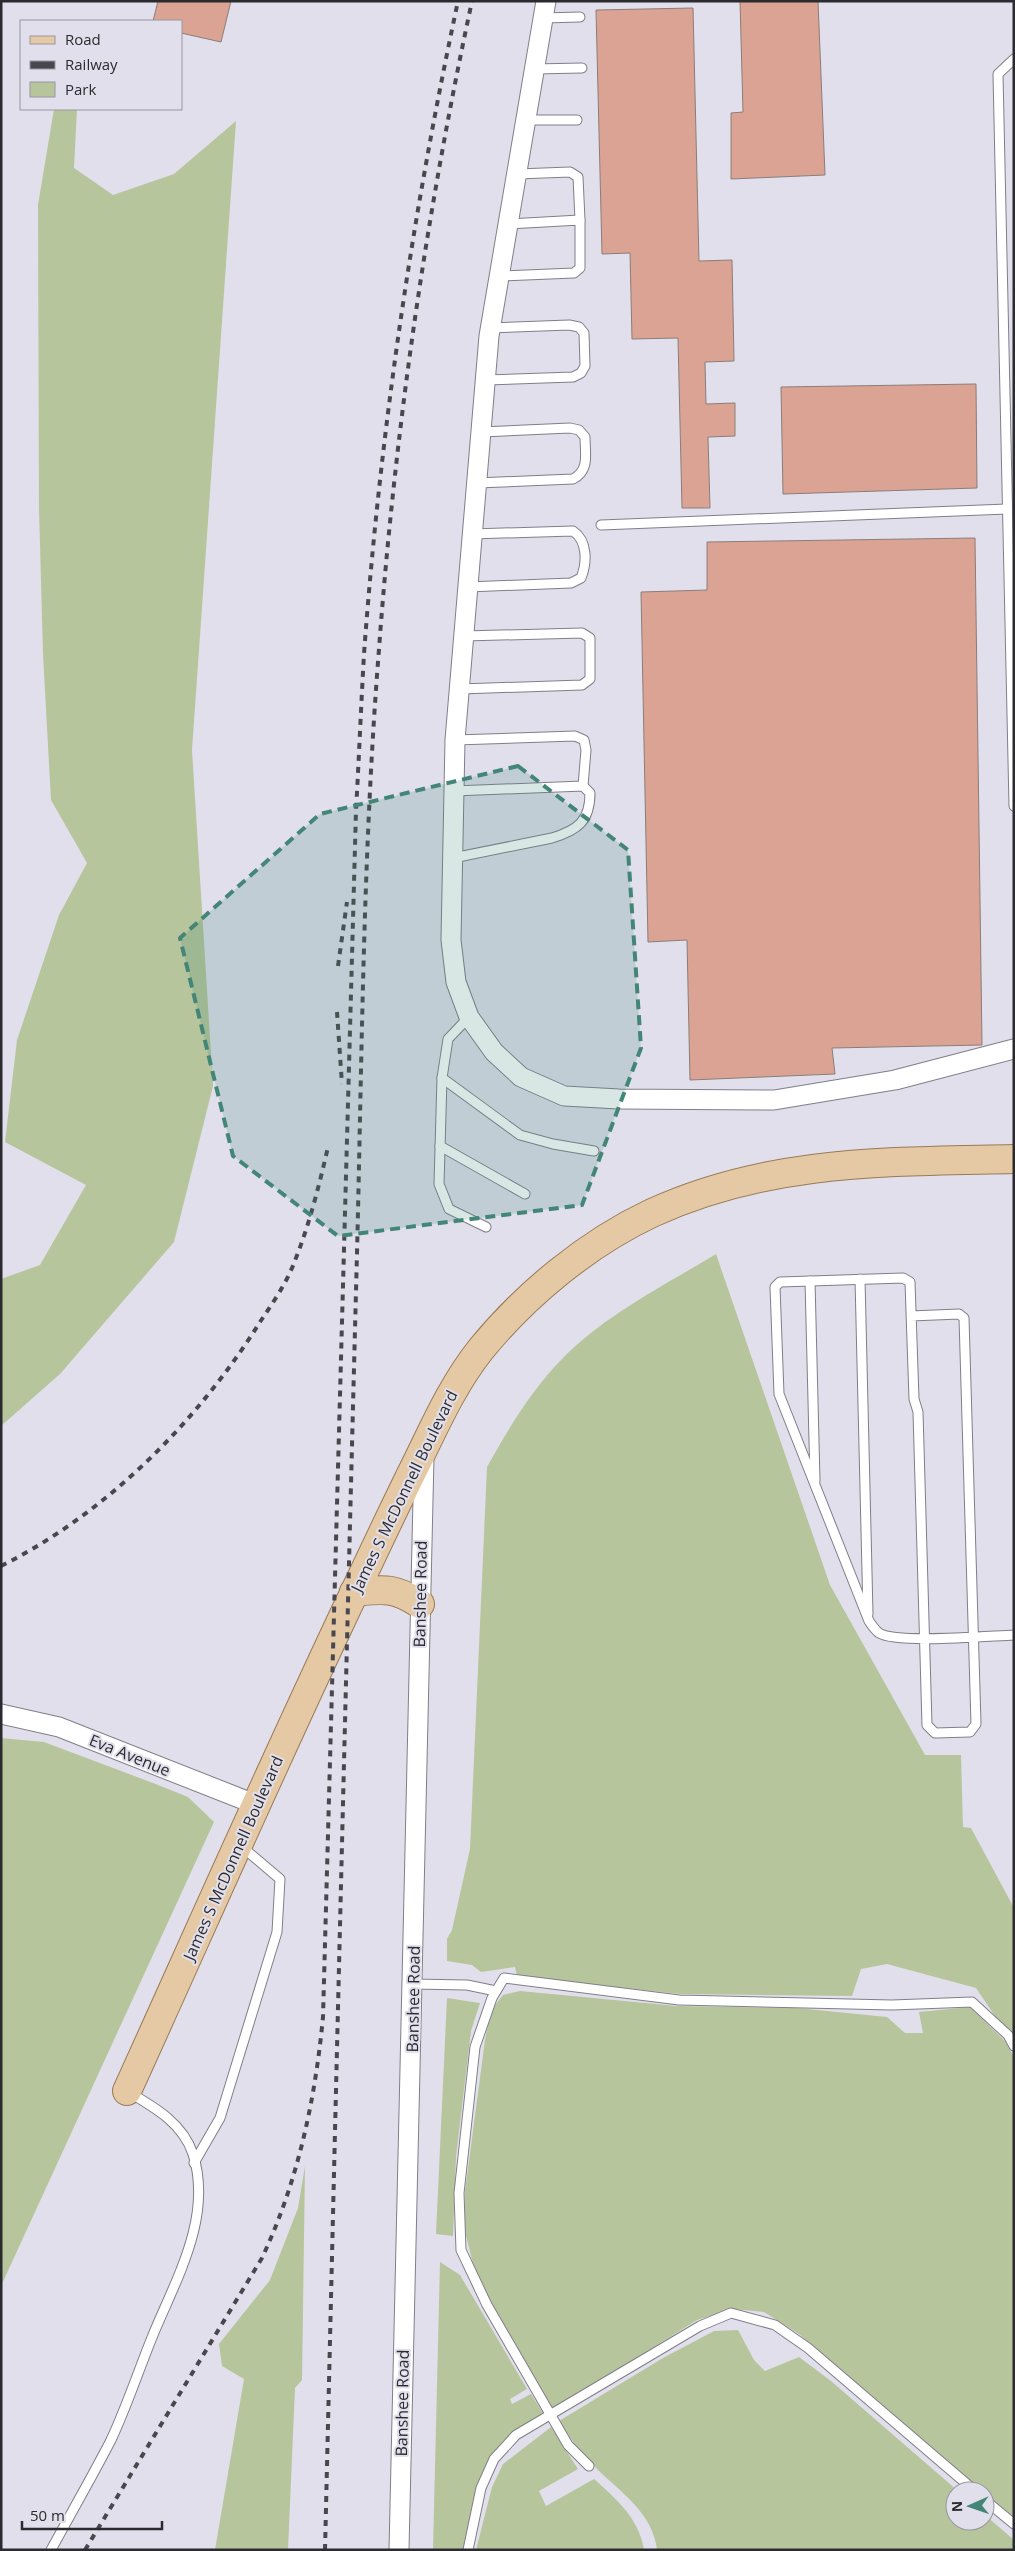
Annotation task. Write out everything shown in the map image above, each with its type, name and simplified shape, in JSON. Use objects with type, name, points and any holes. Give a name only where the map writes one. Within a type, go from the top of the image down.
[{"type":"main road","name":"James S McDonnell Boulevard","points":[[127,2091],[354,1592],[445,1402],[480,1351],[522,1304],[550,1279],[580,1257],[650,1214],[720,1188],[801,1169],[871,1163],[1014,1159]]},
{"type":"main road","points":[[354,1592],[383,1589],[403,1593],[420,1604]]},
{"type":"street","points":[[544,10],[490,328],[455,740],[452,940],[456,982],[469,1017],[494,1052],[521,1078],[564,1096],[619,1099],[774,1100],[896,1080],[1014,1049]]},
{"type":"street","name":"Banshee Road","points":[[399,2550],[424,1447]]},
{"type":"street","name":"Eva Avenue","points":[[1,1714],[60,1727],[257,1806]]},
{"type":"lane","points":[[544,10],[580,17]]},
{"type":"lane","points":[[1014,59],[998,74],[1014,806]]},
{"type":"lane","points":[[534,69],[582,68]]},
{"type":"lane","points":[[525,120],[577,120]]},
{"type":"lane","points":[[499,276],[574,273],[580,268],[582,260],[578,177],[570,172],[516,174]]},
{"type":"lane","points":[[508,224],[580,220]]},
{"type":"lane","points":[[486,380],[573,377],[581,373],[584,366],[584,333],[578,327],[569,324],[490,328]]},
{"type":"lane","points":[[477,484],[573,479],[582,475],[586,466],[585,437],[579,430],[570,428],[481,432]]},
{"type":"lane","points":[[601,525],[1007,509]]},
{"type":"lane","points":[[468,587],[571,582],[581,578],[584,570],[584,542],[573,531],[472,534]]},
{"type":"lane","points":[[460,689],[582,685],[590,679],[590,638],[582,633],[464,636]]},
{"type":"lane","points":[[455,740],[575,736],[584,740],[586,750],[583,786]]},
{"type":"lane","points":[[453,858],[552,838],[567,833],[584,820],[590,808],[590,793],[583,786],[454,791]]},
{"type":"lane","points":[[469,1017],[448,1039],[442,1078],[439,1184],[449,1209],[486,1227]]},
{"type":"lane","points":[[442,1078],[520,1135],[553,1144],[594,1151]]},
{"type":"lane","points":[[440,1146],[525,1194]]},
{"type":"lane","points":[[912,1316],[959,1314],[964,1318],[974,1636],[976,1724],[970,1732],[935,1733],[927,1725],[924,1637],[918,1412],[914,1398],[910,1282],[903,1278],[780,1282],[775,1287],[778,1394],[869,1621],[878,1633],[897,1638],[924,1637],[974,1636],[1014,1635]]},
{"type":"lane","points":[[860,1279],[869,1621]]},
{"type":"lane","points":[[810,1281],[815,1486]]},
{"type":"lane","points":[[194,2163],[220,2118],[277,1932],[280,1879],[239,1844]]},
{"type":"lane","points":[[589,2466],[568,2445],[487,2305],[460,2250],[458,2193],[475,2047],[496,1991],[504,1978],[679,2000],[892,2005],[972,2002],[1008,2035],[1014,2046]]},
{"type":"lane","points":[[413,1984],[467,1985],[496,1991]]},
{"type":"lane","points":[[51,2550],[111,2439],[154,2332],[186,2261],[199,2198],[193,2154],[179,2128],[156,2108],[127,2091]]},
{"type":"lane","points":[[468,2550],[481,2488],[494,2459],[516,2435],[700,2326],[731,2313],[775,2325],[808,2348],[963,2481]]},
{"type":"lane","points":[[995,2508],[1014,2524]]},
{"type":"highlighted area","points":[[518,766],[628,850],[641,1048],[582,1205],[338,1236],[233,1156],[180,938],[320,814]]},
{"type":"green space","points":[[54,110],[77,110],[74,168],[113,195],[174,174],[236,121],[192,750],[213,1086],[174,1242],[60,1374],[1,1426],[1,1279],[40,1265],[86,1185],[5,1142],[17,1040],[59,915],[87,863],[51,800],[43,654],[39,508],[38,205]]},
{"type":"green space","points":[[716,1254],[830,1585],[925,1755],[961,1755],[963,1827],[971,1828],[1014,1908],[1014,2044],[976,1988],[887,1964],[861,1969],[852,1996],[680,1994],[517,1976],[515,1967],[481,1972],[472,1965],[447,1961],[447,1939],[452,1930],[470,1849],[487,1467],[530,1397],[550,1372],[578,1344],[615,1315]]},
{"type":"green space","points":[[1,1738],[44,1742],[153,1783],[188,1797],[214,1822],[1,2286]]},
{"type":"green space","points":[[520,1991],[677,2006],[797,2008],[887,2017],[905,2033],[923,2033],[919,2012],[970,2007],[1005,2041],[1014,2057],[1014,2522],[995,2506],[995,2481],[966,2481],[799,2334],[764,2312],[734,2309],[697,2320],[553,2410],[485,2292],[473,2264],[464,2227],[465,2191],[485,2040],[491,2010],[503,1995]]},
{"type":"green space","points":[[447,1998],[480,2003],[471,2031],[456,2157],[453,2236],[436,2234]]},
{"type":"green space","points":[[305,2166],[302,2380],[295,2388],[288,2550],[215,2550],[244,2379],[222,2366],[219,2344],[270,2280],[298,2208]]},
{"type":"green space","points":[[440,2262],[460,2275],[527,2389],[510,2399],[512,2404],[531,2394],[545,2416],[510,2437],[500,2446],[485,2468],[475,2495],[464,2550],[433,2550]]},
{"type":"green space","points":[[738,2330],[754,2360],[765,2371],[799,2357],[831,2381],[946,2481],[945,2531],[995,2531],[995,2524],[1014,2540],[1014,2550],[657,2550],[654,2537],[643,2515],[587,2459],[559,2421],[663,2358],[714,2331]]},
{"type":"green space","points":[[551,2427],[578,2469],[539,2491],[546,2506],[594,2479],[626,2510],[637,2528],[644,2550],[476,2550],[492,2487],[503,2464]]},
{"type":"building","points":[[158,1],[231,1],[221,42],[182,33],[182,20],[153,20]]},
{"type":"building","points":[[740,1],[818,1],[825,175],[731,179],[731,113],[743,112]]},
{"type":"building","points":[[693,8],[699,261],[732,260],[734,361],[705,362],[706,404],[735,403],[735,436],[708,437],[710,508],[682,508],[678,338],[632,339],[630,253],[602,254],[596,10]]},
{"type":"building","points":[[976,384],[977,488],[783,494],[781,387]]},
{"type":"building","points":[[975,538],[982,1045],[832,1048],[835,1074],[690,1080],[687,940],[648,942],[641,592],[707,590],[707,542]]},
{"type":"railway","points":[[85,2550],[262,2258],[286,2200],[295,2170],[310,2110],[320,2048],[323,2017],[356,810],[364,654],[379,490],[400,326],[426,163],[458,1]]},
{"type":"railway","points":[[325,2550],[363,970],[373,729],[394,486],[414,324],[440,162],[472,1]]},
{"type":"railway","points":[[338,966],[347,902]]},
{"type":"railway","points":[[337,1012],[342,1084]]},
{"type":"railway","points":[[1,1566],[40,1544],[113,1492],[179,1429],[208,1394],[235,1359],[274,1301],[291,1271],[309,1220],[328,1147]]}]
